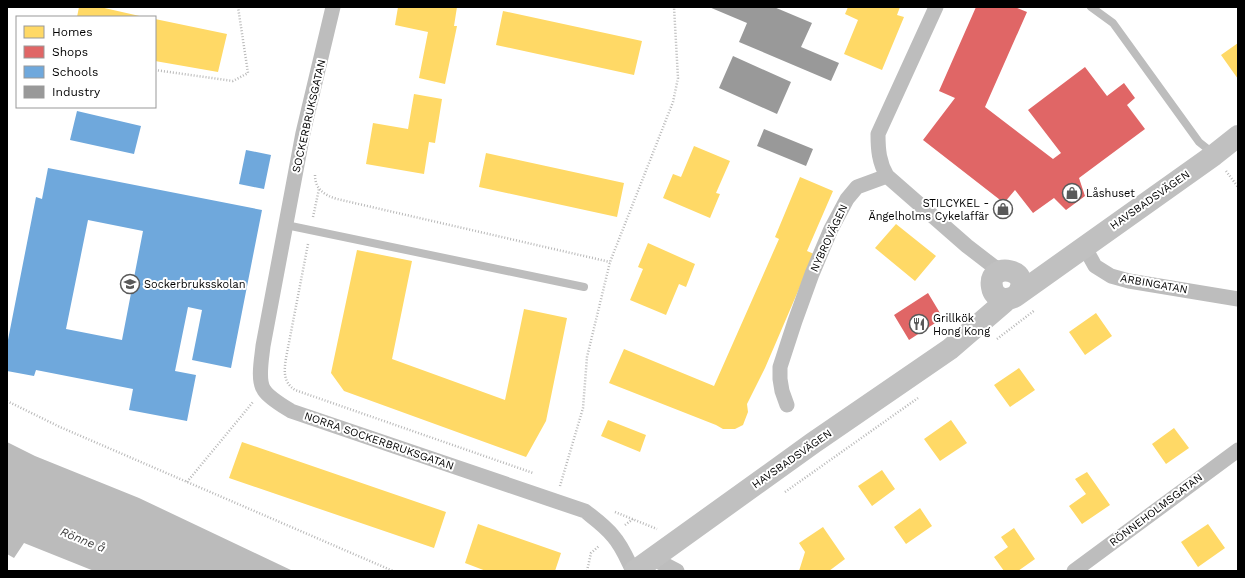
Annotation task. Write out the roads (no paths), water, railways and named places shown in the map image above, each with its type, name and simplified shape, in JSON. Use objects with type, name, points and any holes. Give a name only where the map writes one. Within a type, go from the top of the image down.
[{"type":"street","name":"SOCKERBRUKSGATAN","points":[[286,225],[303,133],[333,7]]},
{"type":"street","points":[[936,7],[878,134],[878,156],[887,176],[966,246],[993,266],[999,276],[1014,272],[1020,281],[1021,287],[1012,297]]},
{"type":"street","name":"HAVSBADSVÄGEN","points":[[634,571],[807,447],[950,349],[1012,297],[1214,155],[1238,136]]},
{"type":"street","name":"NYBROVÄGEN","points":[[787,405],[782,391],[780,367],[797,314],[831,229],[847,199],[857,187],[887,176]]},
{"type":"street","name":"NORRA SOCKERBRUKSGATAN","points":[[286,225],[263,346],[261,375],[264,390],[278,403],[291,411],[585,511],[613,536],[634,571]]},
{"type":"street","name":"ARBINGATAN","points":[[1084,246],[1095,266],[1111,276],[1238,299]]},
{"type":"street","name":"HAVSBADSVÄGEN","points":[[950,349],[981,307],[999,276],[1062,262]]},
{"type":"street","name":"RÖNNEHOLMSGATAN","points":[[1074,571],[1238,450]]},
{"type":"street","points":[[652,558],[677,571]]},
{"type":"lane","points":[[1091,7],[1113,23],[1199,142],[1214,155]]},
{"type":"lane","points":[[286,225],[584,287]]},
{"type":"water","name":"Rönne å","points":[[7,442],[35,456],[139,498],[293,571],[94,571],[24,543],[14,558],[7,554]]},
{"type":"place","name":"Låshuset","points":[[1072,193]]},
{"type":"place","name":"STILCYKEL - Ängelholms Cykelaffär","points":[[1003,209]]},
{"type":"place","name":"Sockerbruksskolan","points":[[130,284]]},
{"type":"place","name":"Grillkök Hong Kong","points":[[919,324]]}]
